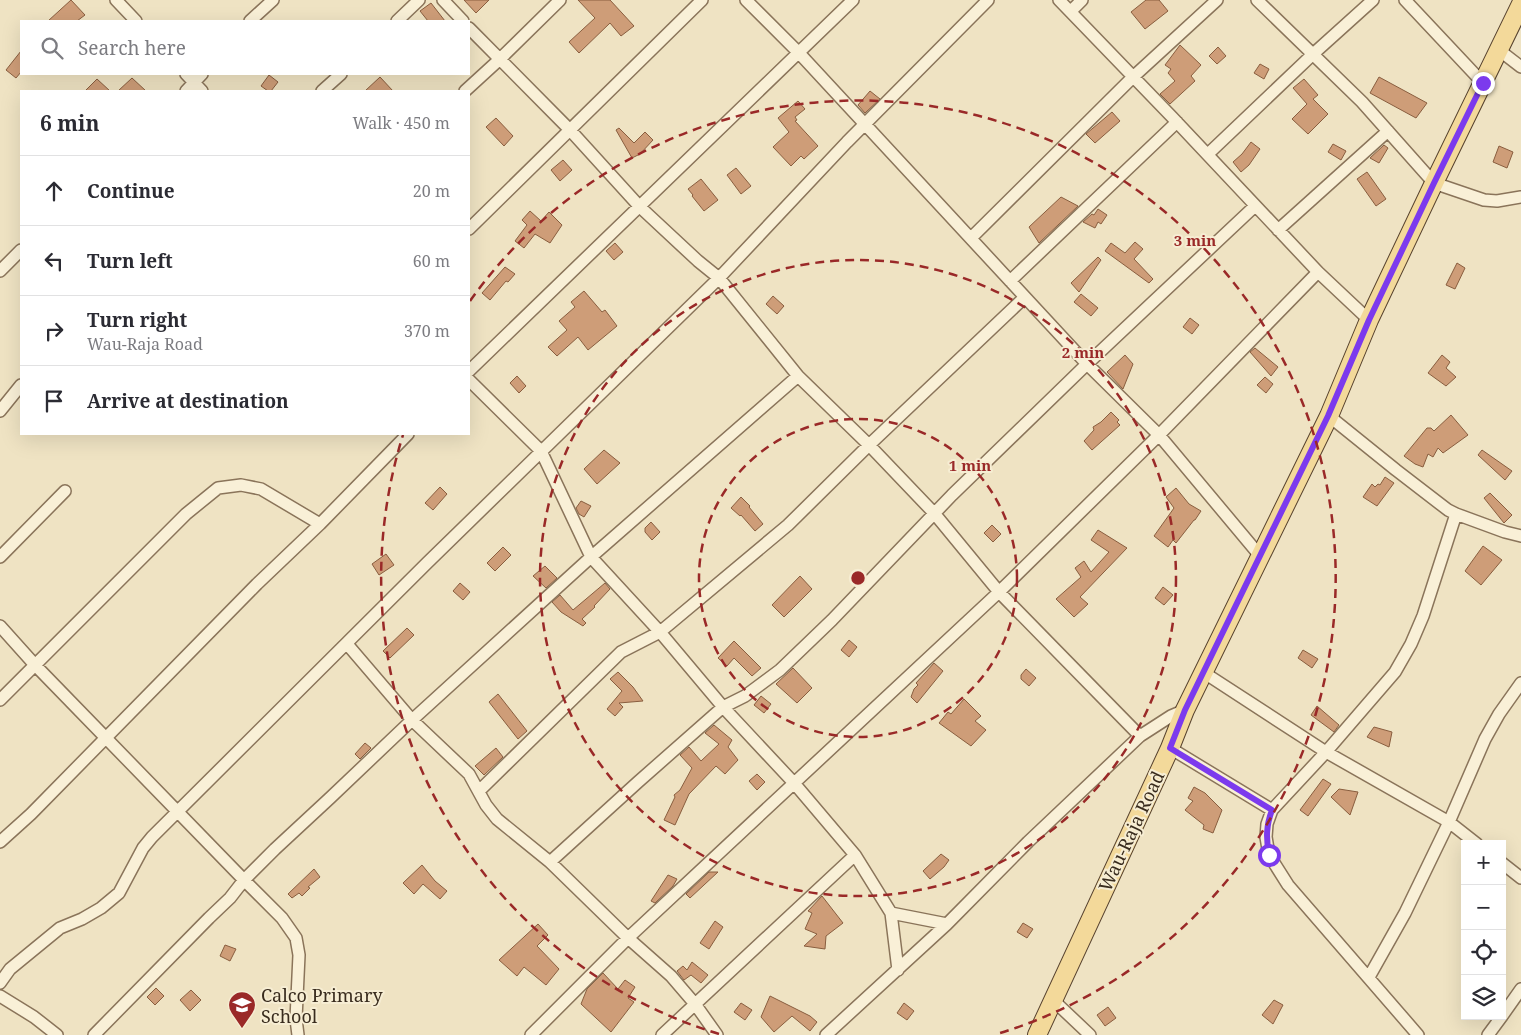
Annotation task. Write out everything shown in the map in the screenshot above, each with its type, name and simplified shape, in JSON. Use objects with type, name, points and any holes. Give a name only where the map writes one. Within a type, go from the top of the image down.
[{"type":"main road","name":"Wau-Raja Road","points":[[1037,1035],[1170,748],[1185,710],[1261,557],[1328,416],[1369,320],[1521,4]]},
{"type":"street","points":[[251,20],[272,0]]},
{"type":"street","points":[[397,20],[419,0]]},
{"type":"street","points":[[443,0],[462,20]]},
{"type":"street","points":[[465,90],[500,59],[560,0]]},
{"type":"street","points":[[470,228],[702,0]]},
{"type":"street","points":[[746,0],[865,124],[1087,364],[1159,435],[1261,557]]},
{"type":"street","points":[[470,370],[853,0]]},
{"type":"street","points":[[0,983],[10,969],[60,928],[82,919],[101,908],[119,893],[142,848],[178,811],[427,563],[719,278],[865,124],[988,0]]},
{"type":"street","points":[[1059,0],[1178,122],[1318,272],[1369,320]]},
{"type":"street","points":[[1071,11],[1082,0]]},
{"type":"street","points":[[971,238],[1133,77],[1217,0]]},
{"type":"street","points":[[1257,0],[1362,102],[1434,183],[1484,200],[1497,201],[1521,197]]},
{"type":"street","points":[[1208,154],[1312,55],[1374,0]]},
{"type":"street","points":[[1405,0],[1483,83]]},
{"type":"street","points":[[123,2],[135,20]]},
{"type":"street","points":[[470,29],[570,130],[640,207],[719,278],[798,376],[869,445],[934,513],[999,592],[1140,736]]},
{"type":"street","points":[[1499,50],[1521,68]]},
{"type":"street","points":[[187,75],[198,87]]},
{"type":"street","points":[[198,87],[202,75]]},
{"type":"street","points":[[323,90],[340,75]]},
{"type":"street","points":[[1010,281],[1178,122]]},
{"type":"street","points":[[1278,230],[1388,131]]},
{"type":"street","points":[[550,862],[723,707],[745,696],[780,670],[832,620],[934,513],[1087,364],[1255,206]]},
{"type":"street","points":[[0,271],[20,251]]},
{"type":"street","points":[[530,1035],[628,938],[999,592],[1159,435],[1318,272]]},
{"type":"street","points":[[480,791],[621,652],[660,632],[788,525],[1025,297]]},
{"type":"street","points":[[94,1035],[230,898],[244,880],[275,849],[412,720],[591,557],[798,376]]},
{"type":"street","points":[[470,381],[541,451],[591,557],[660,632],[723,707],[794,783],[855,855],[890,913],[898,970]]},
{"type":"street","points":[[2,406],[20,386]]},
{"type":"street","points":[[1328,416],[1396,470],[1456,514],[1521,536]]},
{"type":"street","points":[[0,842],[31,814],[257,584],[320,524],[407,435]]},
{"type":"street","points":[[0,700],[186,514],[218,488],[241,486],[261,490],[320,524]]},
{"type":"street","points":[[0,557],[65,491]]},
{"type":"street","points":[[1418,1035],[1288,885],[1269,855],[1266,837],[1267,824],[1272,810],[1326,752],[1395,672],[1411,644],[1423,616],[1456,514]]},
{"type":"street","points":[[0,626],[106,738],[282,918],[296,938],[299,955],[296,1020],[298,1035]]},
{"type":"street","points":[[347,644],[412,720],[469,774],[497,819],[550,862],[628,938],[671,976],[695,1004],[717,1035]]},
{"type":"street","points":[[1203,672],[1326,752],[1450,822],[1472,840]]},
{"type":"street","points":[[1369,978],[1405,913],[1450,822],[1485,739],[1499,714],[1521,683]]},
{"type":"street","points":[[826,1035],[947,924],[1028,842],[1140,736],[1170,716],[1185,710]]},
{"type":"street","points":[[1170,748],[1272,810]]},
{"type":"street","points":[[662,1035],[855,855]]},
{"type":"street","points":[[1506,866],[1521,878]]},
{"type":"street","points":[[890,913],[947,924]]},
{"type":"street","points":[[1506,1010],[1521,989]]},
{"type":"street","points":[[0,996],[34,1017],[57,1035]]},
{"type":"street","points":[[1053,1000],[1090,1035]]},
{"type":"street","points":[[1488,1035],[1499,1020]]},
{"type":"building","points":[[71,0],[85,15],[78,20],[49,20]]},
{"type":"building","points":[[464,0],[489,0],[476,13]]},
{"type":"building","points":[[578,0],[610,0],[634,26],[621,36],[610,23],[579,53],[569,42],[595,18]]},
{"type":"building","points":[[1146,0],[1159,0],[1168,11],[1145,29],[1131,12]]},
{"type":"building","points":[[431,3],[444,20],[427,20],[420,11]]},
{"type":"building","points":[[1180,45],[1201,65],[1191,76],[1195,81],[1170,104],[1160,94],[1175,81],[1168,73],[1171,69],[1165,65]]},
{"type":"building","points":[[1218,47],[1226,56],[1217,64],[1209,56]]},
{"type":"building","points":[[20,52],[20,73],[16,78],[6,70]]},
{"type":"building","points":[[1260,64],[1269,69],[1264,79],[1254,73]]},
{"type":"building","points":[[269,75],[278,82],[272,90],[267,90],[261,86]]},
{"type":"building","points":[[380,77],[392,90],[366,90]]},
{"type":"building","points":[[1379,77],[1427,103],[1416,118],[1370,93]]},
{"type":"building","points":[[132,78],[145,90],[119,90]]},
{"type":"building","points":[[97,79],[109,90],[86,90]]},
{"type":"building","points":[[1304,79],[1318,95],[1313,99],[1328,114],[1308,134],[1292,119],[1307,104],[1293,88]]},
{"type":"building","points":[[870,91],[880,99],[865,113],[858,105]]},
{"type":"building","points":[[798,101],[805,109],[795,117],[797,120],[795,121],[818,146],[804,159],[801,156],[791,166],[773,147],[789,132],[778,118]]},
{"type":"building","points":[[1112,112],[1120,121],[1095,143],[1086,134]]},
{"type":"building","points":[[496,118],[513,136],[504,146],[486,127]]},
{"type":"building","points":[[619,128],[634,143],[645,132],[653,140],[640,154],[632,158],[616,130]]},
{"type":"building","points":[[1251,142],[1260,149],[1249,165],[1241,172],[1233,162]]},
{"type":"building","points":[[1333,144],[1346,151],[1341,160],[1328,152]]},
{"type":"building","points":[[1384,145],[1388,148],[1379,163],[1370,158]]},
{"type":"building","points":[[1499,146],[1513,152],[1507,168],[1493,162]]},
{"type":"building","points":[[563,160],[572,170],[560,181],[551,170]]},
{"type":"building","points":[[736,168],[751,186],[741,194],[727,175]]},
{"type":"building","points":[[1367,172],[1386,199],[1376,206],[1357,179]]},
{"type":"building","points":[[701,179],[718,200],[704,211],[688,189]]},
{"type":"building","points":[[1061,197],[1078,206],[1039,243],[1029,227]]},
{"type":"building","points":[[1098,209],[1107,215],[1101,224],[1098,222],[1095,228],[1083,222],[1092,214],[1094,215]]},
{"type":"building","points":[[530,211],[541,221],[549,212],[562,225],[550,243],[535,234],[524,248],[515,241],[527,225],[522,220]]},
{"type":"building","points":[[1135,242],[1143,249],[1134,259],[1153,279],[1149,283],[1105,251],[1111,243],[1125,253]]},
{"type":"building","points":[[615,243],[623,252],[614,260],[606,251]]},
{"type":"building","points":[[1098,257],[1101,260],[1079,292],[1071,283]]},
{"type":"building","points":[[1457,263],[1465,268],[1455,289],[1446,285]]},
{"type":"building","points":[[505,267],[515,274],[508,282],[506,281],[490,300],[482,293]]},
{"type":"building","points":[[584,291],[602,312],[605,310],[617,326],[588,350],[578,337],[557,356],[548,347],[567,330],[559,321],[575,307],[571,302]]},
{"type":"building","points":[[1081,294],[1098,308],[1091,316],[1074,302]]},
{"type":"building","points":[[773,296],[784,306],[777,314],[766,304]]},
{"type":"building","points":[[1190,318],[1199,325],[1192,334],[1183,327]]},
{"type":"building","points":[[1255,348],[1278,367],[1271,376],[1250,352]]},
{"type":"building","points":[[1125,355],[1133,364],[1123,389],[1107,372]]},
{"type":"building","points":[[1442,355],[1450,362],[1446,368],[1456,377],[1446,386],[1428,373]]},
{"type":"building","points":[[517,376],[526,386],[519,393],[510,383]]},
{"type":"building","points":[[1265,377],[1273,384],[1266,393],[1257,385]]},
{"type":"building","points":[[1111,412],[1119,420],[1117,422],[1120,425],[1092,450],[1084,441],[1094,430],[1093,427]]},
{"type":"building","points":[[1451,415],[1468,435],[1443,453],[1438,448],[1433,457],[1428,454],[1423,467],[1404,456],[1427,428],[1431,428],[1434,431]]},
{"type":"building","points":[[604,450],[620,463],[597,484],[584,469]]},
{"type":"building","points":[[1482,450],[1512,471],[1505,480],[1478,455]]},
{"type":"building","points":[[1385,477],[1394,483],[1377,506],[1363,497],[1372,484],[1375,487],[1378,484],[1380,485]]},
{"type":"building","points":[[440,487],[447,494],[433,510],[425,503]]},
{"type":"building","points":[[1176,488],[1189,504],[1201,511],[1176,543],[1173,540],[1168,547],[1154,536],[1174,508],[1166,497]]},
{"type":"building","points":[[1490,493],[1512,515],[1504,523],[1484,498]]},
{"type":"building","points":[[741,497],[763,524],[755,531],[741,515],[731,508]]},
{"type":"building","points":[[581,501],[591,506],[584,517],[579,514],[576,508]]},
{"type":"building","points":[[651,522],[660,532],[652,540],[645,532],[645,528]]},
{"type":"building","points":[[992,525],[1001,534],[993,542],[984,533]]},
{"type":"building","points":[[1098,530],[1127,548],[1080,597],[1088,604],[1074,617],[1056,599],[1081,577],[1075,568],[1084,561],[1091,572],[1109,552],[1091,540]]},
{"type":"building","points":[[1483,546],[1502,560],[1481,585],[1465,571]]},
{"type":"building","points":[[503,547],[511,555],[495,571],[487,563]]},
{"type":"building","points":[[386,554],[394,565],[379,575],[372,564]]},
{"type":"building","points":[[545,566],[557,578],[546,588],[533,576]]},
{"type":"building","points":[[800,576],[812,589],[784,617],[772,605]]},
{"type":"building","points":[[460,583],[470,592],[463,600],[453,591]]},
{"type":"building","points":[[605,583],[610,589],[582,619],[586,623],[583,626],[561,612],[552,602],[560,595],[573,610]]},
{"type":"building","points":[[1163,587],[1173,595],[1164,605],[1155,598]]},
{"type":"building","points":[[407,628],[414,635],[390,658],[383,651]]},
{"type":"building","points":[[849,640],[857,647],[849,657],[841,650]]},
{"type":"building","points":[[734,641],[761,668],[752,676],[734,658],[727,666],[718,658]]},
{"type":"building","points":[[1303,650],[1318,659],[1312,668],[1298,658]]},
{"type":"building","points":[[934,663],[943,671],[917,703],[911,697],[918,685],[916,683]]},
{"type":"building","points":[[793,668],[812,688],[797,703],[776,684]]},
{"type":"building","points":[[1026,669],[1036,678],[1029,686],[1021,679],[1021,675]]},
{"type":"building","points":[[618,672],[633,687],[643,701],[619,703],[623,707],[615,716],[607,709],[622,691],[610,679]]},
{"type":"building","points":[[498,694],[527,731],[518,739],[489,702]]},
{"type":"building","points":[[761,696],[771,704],[764,713],[754,705]]},
{"type":"building","points":[[964,699],[981,716],[975,721],[986,730],[971,746],[939,723],[948,712],[951,714]]},
{"type":"building","points":[[1317,706],[1339,725],[1334,732],[1311,715]]},
{"type":"building","points":[[714,725],[732,740],[728,747],[738,760],[725,774],[716,766],[689,794],[675,825],[664,820],[675,797],[674,795],[680,790],[692,768],[680,755],[689,747],[701,761],[719,744],[705,733]]},
{"type":"building","points":[[1374,727],[1392,732],[1389,747],[1367,737]]},
{"type":"building","points":[[365,743],[371,748],[360,759],[355,754]]},
{"type":"building","points":[[496,748],[503,757],[484,775],[475,766]]},
{"type":"building","points":[[757,774],[765,782],[757,790],[749,781]]},
{"type":"building","points":[[1323,779],[1331,784],[1308,816],[1300,810]]},
{"type":"building","points":[[1194,787],[1205,793],[1222,810],[1213,833],[1203,829],[1204,825],[1185,810],[1193,801],[1188,798]]},
{"type":"building","points":[[1339,789],[1358,792],[1350,815],[1331,797]]},
{"type":"building","points":[[941,854],[949,860],[930,879],[923,871]]},
{"type":"building","points":[[422,865],[435,881],[447,891],[440,899],[423,884],[414,894],[403,883]]},
{"type":"building","points":[[314,869],[320,877],[308,887],[310,888],[302,896],[299,893],[292,898],[288,894]]},
{"type":"building","points":[[709,872],[718,872],[690,898],[686,894]]},
{"type":"building","points":[[668,875],[677,879],[673,886],[655,903],[651,901]]},
{"type":"building","points":[[822,896],[843,923],[826,936],[825,949],[804,946],[817,934],[805,929],[812,913],[808,911]]},
{"type":"building","points":[[715,921],[723,927],[709,949],[700,943]]},
{"type":"building","points":[[1023,923],[1033,929],[1027,938],[1017,932]]},
{"type":"building","points":[[538,924],[548,935],[537,946],[559,969],[546,985],[524,967],[517,976],[499,960]]},
{"type":"building","points":[[225,945],[236,949],[230,961],[220,956]]},
{"type":"building","points":[[692,962],[708,975],[701,983],[691,975],[684,980],[677,971],[683,966],[687,970]]},
{"type":"building","points":[[603,973],[618,989],[625,980],[635,987],[628,998],[634,1002],[611,1032],[581,1004],[587,989]]},
{"type":"building","points":[[156,988],[164,996],[155,1005],[147,997]]},
{"type":"building","points":[[191,990],[201,1000],[190,1011],[180,1000]]},
{"type":"building","points":[[770,996],[810,1016],[817,1022],[810,1031],[792,1016],[774,1032],[761,1017]]},
{"type":"building","points":[[1274,1000],[1283,1005],[1273,1024],[1262,1015]]},
{"type":"building","points":[[741,1003],[752,1010],[745,1020],[734,1012]]},
{"type":"building","points":[[904,1003],[914,1011],[907,1020],[897,1013]]},
{"type":"building","points":[[1108,1007],[1116,1018],[1105,1026],[1097,1015]]},
{"type":"place","name":"Calco Primary School","points":[[242,1029]]},
{"type":"route","points":[[1269,855],[1266,837],[1267,824],[1272,810],[1170,748],[1185,710],[1261,557],[1328,416],[1369,320],[1483,83]]}]
